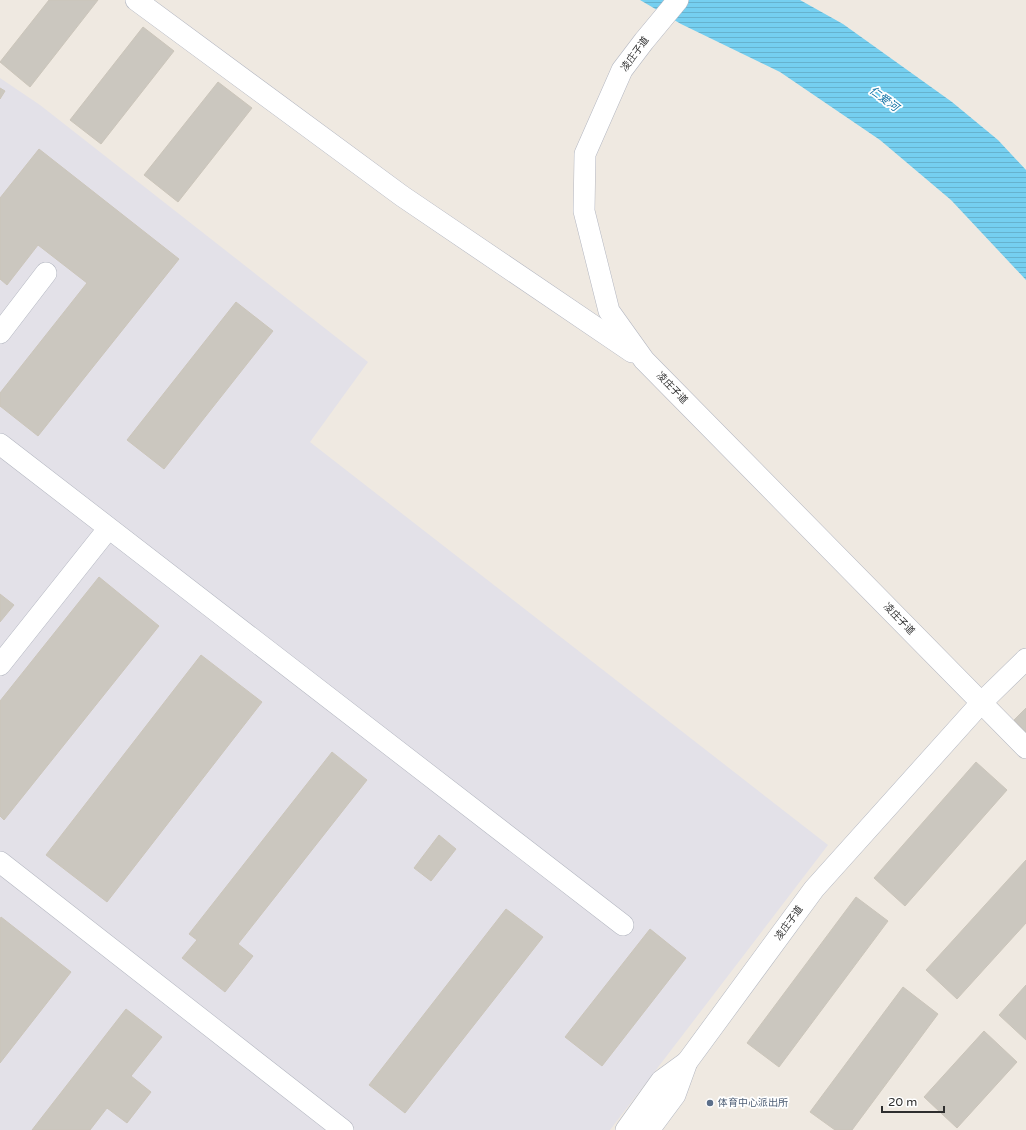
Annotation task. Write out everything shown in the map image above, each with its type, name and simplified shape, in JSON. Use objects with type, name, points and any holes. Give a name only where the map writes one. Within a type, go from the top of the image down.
[{"type":"street","points":[[136,0],[402,196],[644,360]]},
{"type":"street","name":"凌庄子道","points":[[678,0],[622,70],[585,154],[584,211],[609,311],[644,360],[1026,748]]},
{"type":"street","points":[[0,333],[46,273]]},
{"type":"street","points":[[0,444],[108,529],[623,925]]},
{"type":"street","points":[[0,665],[108,529]]},
{"type":"street","points":[[981,703],[1026,659]]},
{"type":"street","name":"凌庄子道","points":[[649,1130],[675,1095],[687,1062],[814,889],[981,703]]},
{"type":"street","points":[[0,862],[343,1130]]},
{"type":"street","name":"凌庄子道","points":[[626,1130],[661,1081],[687,1062]]},
{"type":"shaded area","points":[[0,78],[40,105],[368,362],[310,442],[828,845],[610,1130],[0,1130]]},
{"type":"water","name":"仁爱河","points":[[640,0],[800,0],[843,24],[952,102],[998,140],[1026,170],[1026,280],[951,200],[880,140],[780,72],[681,24]]},
{"type":"building","points":[[49,0],[98,0],[30,87],[0,62]]},
{"type":"building","points":[[143,27],[174,51],[101,144],[70,120]]},
{"type":"building","points":[[218,82],[252,108],[178,202],[144,175]]},
{"type":"building","points":[[0,88],[5,91],[0,99]]},
{"type":"building","points":[[39,149],[179,259],[38,436],[0,406],[0,393],[87,283],[38,245],[7,285],[0,279],[0,198]]},
{"type":"building","points":[[236,302],[273,331],[164,469],[127,440]]},
{"type":"building","points":[[99,577],[159,626],[4,820],[0,816],[0,701]]},
{"type":"building","points":[[0,594],[14,605],[0,622]]},
{"type":"building","points":[[201,655],[262,702],[107,902],[46,855]]},
{"type":"building","points":[[1026,708],[1026,732],[1014,720]]},
{"type":"building","points":[[332,752],[367,780],[238,944],[253,956],[225,992],[182,958],[197,940],[189,934]]},
{"type":"building","points":[[976,762],[1007,790],[905,906],[874,878]]},
{"type":"building","points":[[439,835],[456,849],[431,881],[414,868]]},
{"type":"building","points":[[1026,860],[1026,923],[957,999],[926,970]]},
{"type":"building","points":[[856,897],[888,921],[779,1067],[747,1043]]},
{"type":"building","points":[[506,909],[543,937],[405,1113],[369,1085]]},
{"type":"building","points":[[1,917],[71,972],[0,1063],[0,919]]},
{"type":"building","points":[[650,929],[686,958],[602,1066],[565,1037]]},
{"type":"building","points":[[1026,985],[1026,1040],[999,1015]]},
{"type":"building","points":[[903,987],[938,1014],[852,1130],[835,1130],[810,1112]]},
{"type":"building","points":[[126,1009],[162,1037],[131,1076],[151,1092],[127,1123],[107,1108],[90,1130],[32,1130]]},
{"type":"building","points":[[984,1031],[1017,1062],[957,1128],[924,1097]]},
{"type":"place","name":"体育中心派出所","points":[[710,1103]]}]
